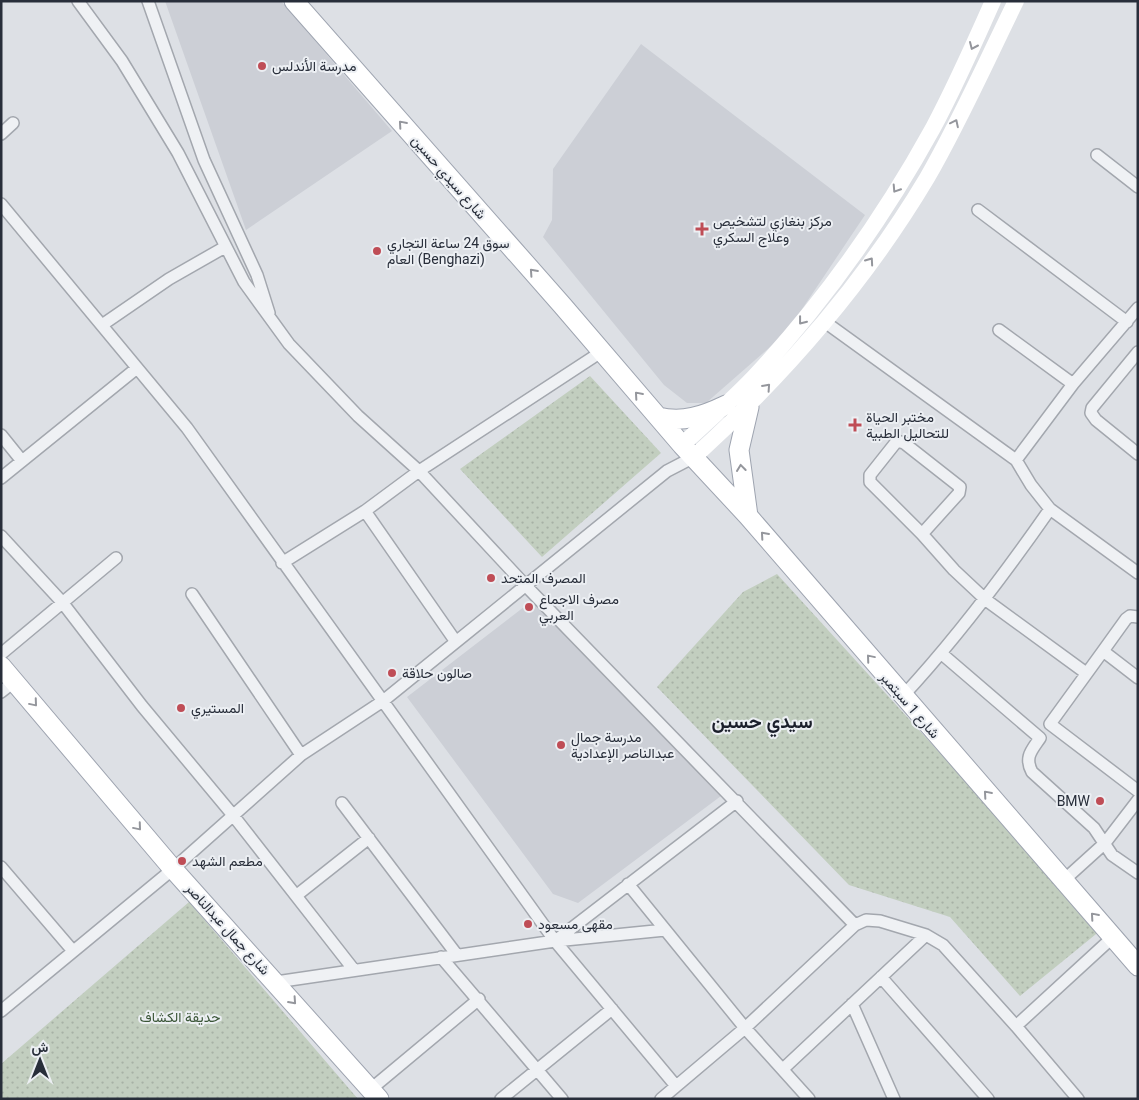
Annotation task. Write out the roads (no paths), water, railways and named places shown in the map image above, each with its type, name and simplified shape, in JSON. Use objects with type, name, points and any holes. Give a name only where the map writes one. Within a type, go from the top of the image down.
[{"type":"main road","name":"شارع سيدي حسين","points":[[294,1],[688,451]]},
{"type":"main road","points":[[688,451],[726,405],[754,377],[797,328],[849,260],[897,189],[934,126],[993,1]]},
{"type":"main road","points":[[688,451],[749,407],[825,322],[927,178],[1016,1]]},
{"type":"main road","points":[[658,417],[671,420],[689,419],[707,414],[726,405]]},
{"type":"main road","points":[[748,516],[739,450],[749,407]]},
{"type":"main road","name":"شارع 1 سبتمبر","points":[[688,451],[748,516],[902,697],[1138,966]]},
{"type":"main road","name":"شارع جمال عبدالناصر","points":[[1,666],[8,686],[375,1094]]},
{"type":"street","points":[[78,1],[122,61],[153,111],[178,153],[244,282],[289,344],[358,416],[419,471],[526,586],[855,925]]},
{"type":"street","points":[[148,1],[204,160],[256,275],[273,322]]},
{"type":"street","points":[[1,134],[13,123]]},
{"type":"street","points":[[1096,155],[1138,188]]},
{"type":"street","points":[[1,204],[187,428],[554,941],[676,1086]]},
{"type":"street","points":[[978,210],[1127,322]]},
{"type":"street","points":[[102,325],[169,279],[225,247]]},
{"type":"street","points":[[1016,460],[1073,384],[1138,308]]},
{"type":"street","points":[[825,322],[1016,460],[1031,485],[1050,509],[1138,573]]},
{"type":"street","points":[[1000,330],[1073,384]]},
{"type":"street","points":[[282,563],[365,511],[419,471],[600,352]]},
{"type":"street","points":[[1138,352],[1092,408],[1090,413],[1138,454]]},
{"type":"street","points":[[1,478],[137,368]]},
{"type":"street","points":[[1,435],[22,461]]},
{"type":"street","points":[[922,534],[959,493],[960,488],[954,480],[904,443],[897,441],[870,475],[869,480],[954,570],[986,600],[1086,672]]},
{"type":"street","points":[[667,471],[688,451]]},
{"type":"street","points":[[1,1011],[172,869],[301,755],[383,701],[667,471],[688,451]]},
{"type":"street","points":[[902,697],[942,654],[986,600],[1050,509]]},
{"type":"street","points":[[365,511],[456,642]]},
{"type":"street","points":[[1,536],[62,602],[142,706],[232,814],[354,970]]},
{"type":"street","points":[[1,654],[116,558]]},
{"type":"street","points":[[192,594],[301,755]]},
{"type":"street","points":[[1138,617],[1130,616],[1126,619],[1028,755],[1027,764],[1032,772],[1094,828],[1112,855],[1138,873]]},
{"type":"street","points":[[1103,651],[1138,678]]},
{"type":"street","points":[[942,654],[1040,738]]},
{"type":"street","points":[[1050,724],[1138,791]]},
{"type":"street","points":[[1063,881],[1105,843],[1134,812],[1138,800]]},
{"type":"street","points":[[554,941],[737,802]]},
{"type":"street","points":[[342,803],[457,955]]},
{"type":"street","points":[[297,895],[369,838]]},
{"type":"street","points":[[1,867],[73,950]]},
{"type":"street","points":[[628,884],[745,1028],[809,1099]]},
{"type":"street","points":[[661,1099],[745,1028],[855,925],[866,920],[880,921],[926,935],[943,945],[1078,1099]]},
{"type":"street","points":[[276,982],[554,941],[665,930]]},
{"type":"street","points":[[783,1069],[926,935]]},
{"type":"street","points":[[1016,1026],[1113,937]]},
{"type":"street","points":[[441,957],[479,999],[562,1099]]},
{"type":"street","points":[[881,977],[988,1099]]},
{"type":"street","points":[[375,1094],[479,999]]},
{"type":"street","points":[[852,1004],[894,1099]]},
{"type":"street","points":[[502,1099],[612,1009]]},
{"type":"place","name":"مدرسة الأندلس","points":[[262,66]]},
{"type":"place","name":"مركز بنغازي لتشخيص وعلاج السكري","points":[[702,229]]},
{"type":"place","name":"سوق 24 ساعة التجاري العام (Benghazi)","points":[[377,251]]},
{"type":"place","name":"مختبر الحياة للتحاليل الطبية","points":[[855,425]]},
{"type":"place","name":"المصرف المتحد","points":[[491,578]]},
{"type":"place","name":"مصرف الاجماع العربي","points":[[529,607]]},
{"type":"place","name":"صالون حلاقة","points":[[392,673]]},
{"type":"place","name":"المستيري","points":[[181,708]]},
{"type":"place","name":"مدرسة جمال عبدالناصر الإعدادية","points":[[561,745]]},
{"type":"place","name":"BMW","points":[[1100,801]]},
{"type":"place","name":"مطعم الشهد","points":[[182,861]]},
{"type":"place","name":"مقهى مسعود","points":[[528,924]]},
{"type":"district","name":"سيدي حسين","points":[[762,721]]},
{"type":"park label","name":"حديقة الكشاف","points":[[180,1017]]}]
